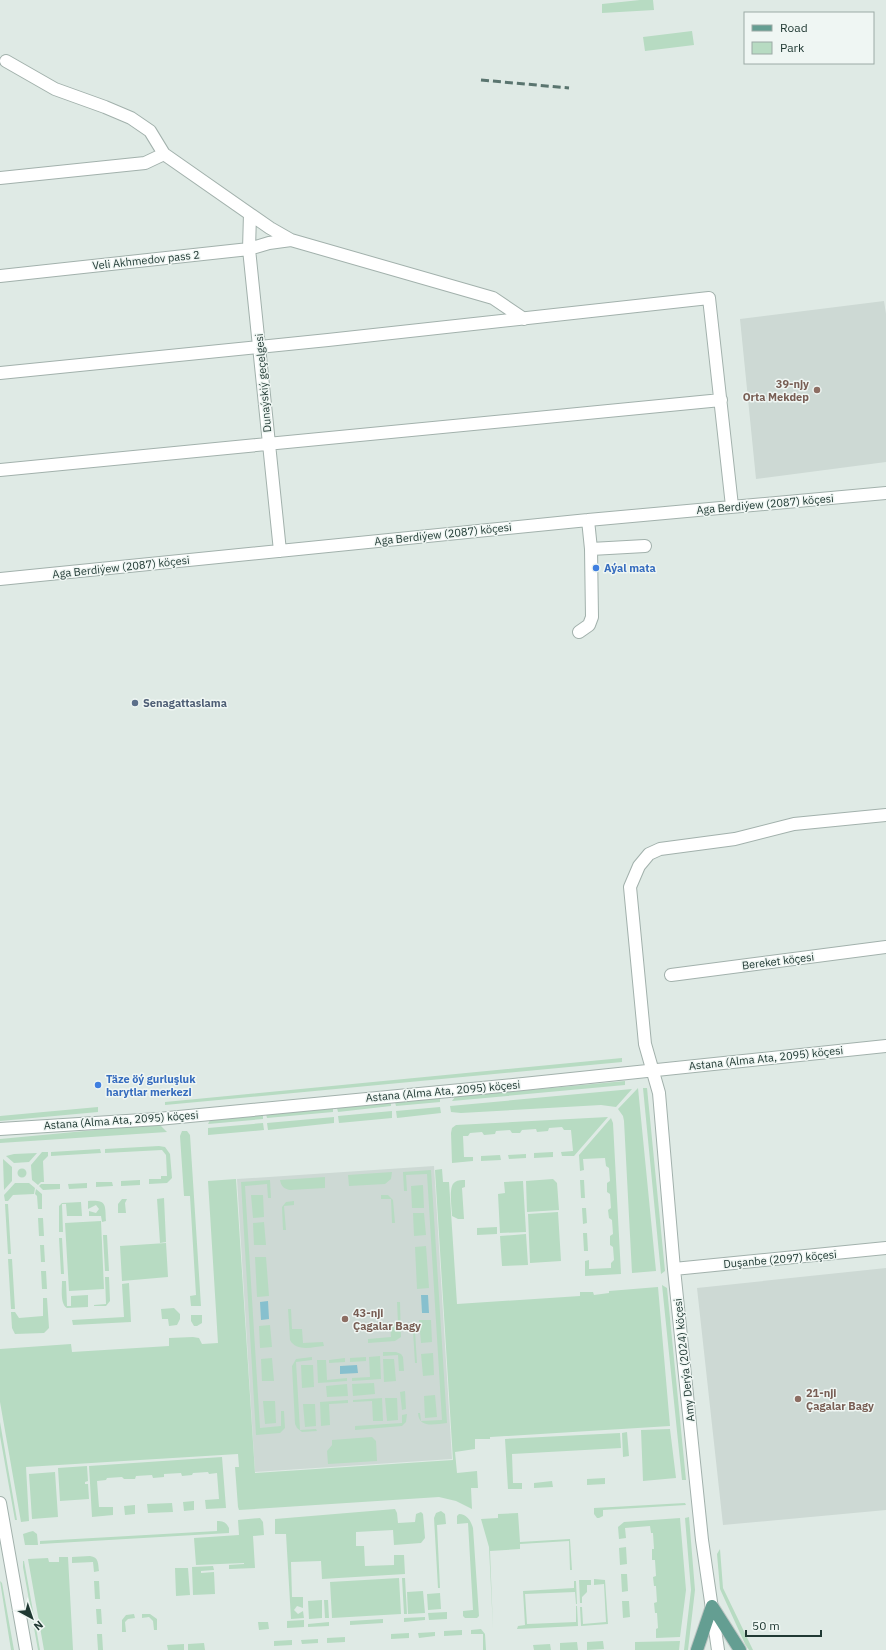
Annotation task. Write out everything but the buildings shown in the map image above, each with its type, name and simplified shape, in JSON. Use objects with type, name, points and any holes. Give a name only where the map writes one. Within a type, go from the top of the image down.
[{"type":"main road","points":[[697,1650],[712,1606]]},
{"type":"main road","points":[[712,1606],[740,1650]]},
{"type":"street","points":[[6,61],[55,89],[131,118],[150,131],[164,154],[250,214],[291,240],[486,296],[509,308],[524,319]]},
{"type":"street","points":[[0,178],[145,163],[164,154]]},
{"type":"street","name":"Dunaýskiý geçelgesi","points":[[250,214],[249,248],[280,551]]},
{"type":"street","name":"Veli Akhmedov pass 2","points":[[0,276],[249,248],[291,240]]},
{"type":"street","points":[[0,373],[260,347],[709,298],[732,506]]},
{"type":"street","points":[[0,470],[721,400]]},
{"type":"street","name":"Aga Berdiýew (2087) köçesi","points":[[0,579],[732,506],[822,500],[886,493]]},
{"type":"street","points":[[579,632],[589,625],[592,617],[591,549],[588,520]]},
{"type":"street","points":[[591,549],[645,546]]},
{"type":"street","name":"Amy Derýa (2024) köçesi","points":[[718,1650],[702,1540],[674,1269],[659,1093],[645,1044],[630,887],[639,866],[649,854],[660,849],[736,838],[794,824],[886,815]]},
{"type":"street","name":"Bereket köçesi","points":[[670,975],[886,947]]},
{"type":"street","name":"Astana (Alma Ata, 2095) köçesi","points":[[0,1129],[158,1119],[886,1046]]},
{"type":"street","name":"Duşanbe (2097) köçesi","points":[[674,1269],[886,1248]]},
{"type":"street","points":[[0,1502],[26,1650]]},
{"type":"shaded area","name":"39-njy Orta Mekdep","points":[[884,301],[886,314],[886,462],[756,479],[740,319]]},
{"type":"shaded area","name":"43-nji Çagalar Bagy","points":[[434,1166],[452,1459],[255,1472],[237,1179]]},
{"type":"shaded area","name":"21-nji Çagalar Bagy","points":[[886,1268],[886,1510],[723,1525],[697,1288]]},
{"type":"green space","points":[[653,0],[654,10],[602,13],[602,4]]},
{"type":"green space","points":[[692,31],[694,45],[645,51],[643,37]]},
{"type":"green space","points":[[622,1058],[622,1062],[165,1105],[165,1102]]},
{"type":"green space","points":[[625,1081],[625,1085],[452,1101],[455,1097]]},
{"type":"green space","points":[[638,1088],[656,1271],[632,1273],[624,1121],[623,1116],[618,1109]]},
{"type":"green space","points":[[643,1088],[647,1088],[665,1271],[661,1274]]},
{"type":"green space","points":[[632,1089],[616,1107],[601,1105],[461,1113],[451,1112],[450,1106]]},
{"type":"green space","points":[[440,1098],[440,1102],[396,1106],[395,1102]]},
{"type":"green space","points":[[391,1103],[391,1106],[338,1112],[337,1108]]},
{"type":"green space","points":[[98,1107],[98,1112],[0,1121],[0,1116]]},
{"type":"green space","points":[[440,1107],[441,1113],[397,1118],[396,1111]]},
{"type":"green space","points":[[333,1108],[333,1112],[267,1118],[266,1114]]},
{"type":"green space","points":[[392,1111],[392,1118],[339,1123],[338,1116]]},
{"type":"green space","points":[[263,1115],[263,1119],[208,1124],[210,1120]]},
{"type":"green space","points":[[334,1117],[334,1123],[268,1130],[267,1123]]},
{"type":"green space","points":[[608,1117],[574,1156],[562,1156],[561,1152],[573,1151],[571,1130],[564,1130],[562,1127],[549,1128],[548,1131],[537,1132],[536,1129],[522,1130],[520,1133],[512,1133],[510,1130],[496,1131],[495,1134],[484,1135],[482,1132],[470,1133],[468,1136],[463,1136],[464,1157],[473,1157],[473,1161],[452,1163],[451,1133],[452,1128],[456,1125]]},
{"type":"green space","points":[[611,1118],[613,1123],[621,1274],[585,1276],[585,1261],[589,1260],[589,1269],[611,1268],[611,1263],[614,1260],[613,1247],[610,1245],[610,1236],[613,1234],[612,1220],[609,1218],[608,1210],[611,1208],[610,1194],[607,1192],[607,1183],[610,1181],[609,1168],[606,1166],[605,1158],[583,1159],[584,1170],[580,1171],[579,1155]]},
{"type":"green space","points":[[263,1123],[264,1130],[208,1135],[208,1128]]},
{"type":"green space","points":[[159,1124],[167,1132],[0,1143],[0,1139]]},
{"type":"green space","points":[[182,1131],[187,1131],[190,1135],[201,1306],[191,1306],[190,1296],[196,1295],[190,1196],[184,1196],[180,1136]]},
{"type":"green space","points":[[165,1147],[170,1154],[172,1178],[167,1183],[149,1184],[149,1179],[161,1179],[161,1176],[167,1176],[166,1155],[162,1150],[105,1153],[105,1149]]},
{"type":"green space","points":[[100,1149],[101,1153],[51,1156],[51,1152]]},
{"type":"green space","points":[[42,1152],[48,1152],[48,1156],[43,1161],[44,1182],[41,1182],[38,1185],[32,1180],[31,1165]]},
{"type":"green space","points":[[553,1152],[553,1157],[534,1158],[534,1153]]},
{"type":"green space","points":[[37,1153],[29,1162],[14,1163],[6,1156],[14,1154]]},
{"type":"green space","points":[[526,1154],[526,1158],[509,1159],[508,1155]]},
{"type":"green space","points":[[500,1155],[501,1160],[481,1161],[481,1156]]},
{"type":"green space","points":[[3,1159],[12,1167],[12,1181],[4,1190]]},
{"type":"green space","points":[[22,1168],[27,1173],[22,1178],[17,1173]]},
{"type":"green space","points":[[442,1169],[443,1182],[449,1182],[457,1304],[580,1296],[580,1292],[593,1292],[594,1295],[609,1293],[609,1291],[658,1287],[670,1426],[475,1439],[475,1449],[455,1452],[457,1473],[477,1471],[478,1488],[471,1488],[472,1509],[456,1501],[439,1497],[239,1510],[235,1467],[239,1467],[238,1454],[26,1467],[29,1521],[21,1522],[0,1402],[0,1349],[71,1344],[72,1352],[169,1346],[169,1338],[193,1337],[199,1338],[202,1344],[218,1343],[208,1181],[236,1179],[255,1473],[453,1460],[435,1170]]},
{"type":"green space","points":[[431,1170],[447,1423],[428,1424],[421,1421],[442,1420],[427,1174],[406,1175],[407,1191],[404,1191],[403,1172]]},
{"type":"green space","points":[[392,1172],[391,1179],[385,1184],[349,1186],[348,1175]]},
{"type":"green space","points":[[325,1177],[325,1188],[290,1190],[283,1187],[280,1180]]},
{"type":"green space","points":[[553,1179],[557,1183],[559,1210],[527,1212],[526,1181]]},
{"type":"green space","points":[[140,1180],[140,1185],[121,1186],[121,1181]]},
{"type":"green space","points":[[270,1180],[271,1198],[268,1198],[267,1184],[245,1186],[260,1428],[281,1426],[281,1411],[284,1411],[285,1428],[280,1433],[256,1435],[241,1182]]},
{"type":"green space","points":[[465,1180],[465,1187],[462,1188],[464,1219],[458,1219],[452,1216],[452,1188],[455,1182]]},
{"type":"green space","points":[[580,1180],[584,1180],[585,1198],[581,1198]]},
{"type":"green space","points":[[523,1181],[526,1232],[500,1233],[498,1194],[505,1193],[504,1182]]},
{"type":"green space","points":[[96,1182],[112,1182],[113,1186],[96,1187]]},
{"type":"green space","points":[[15,1183],[29,1183],[35,1188],[34,1194],[13,1195],[8,1201],[5,1201],[4,1195]]},
{"type":"green space","points":[[87,1183],[87,1188],[69,1189],[68,1184]]},
{"type":"green space","points":[[41,1184],[60,1184],[60,1189],[43,1190],[39,1186]]},
{"type":"green space","points":[[423,1185],[424,1208],[412,1208],[411,1186]]},
{"type":"green space","points":[[36,1189],[42,1194],[42,1209],[38,1209],[37,1196],[35,1194]]},
{"type":"green space","points":[[251,1195],[263,1195],[264,1217],[253,1218]]},
{"type":"green space","points":[[381,1195],[388,1195],[393,1200],[395,1223],[392,1223],[391,1199],[381,1199]]},
{"type":"green space","points":[[164,1198],[166,1242],[160,1243],[157,1199]]},
{"type":"green space","points":[[122,1199],[127,1199],[125,1203],[126,1213],[118,1213],[118,1204]]},
{"type":"green space","points":[[88,1201],[99,1201],[104,1204],[106,1221],[102,1222],[101,1216],[89,1216],[89,1211],[96,1213],[99,1209],[96,1205],[88,1209]]},
{"type":"green space","points":[[294,1201],[294,1205],[284,1206],[286,1230],[283,1230],[282,1207],[286,1202]]},
{"type":"green space","points":[[81,1202],[82,1216],[67,1216],[66,1204],[62,1204],[63,1232],[59,1232],[59,1206],[62,1203]]},
{"type":"green space","points":[[5,1204],[8,1204],[11,1254],[8,1254]]},
{"type":"green space","points":[[582,1208],[586,1208],[587,1223],[583,1224]]},
{"type":"green space","points":[[558,1212],[561,1261],[530,1263],[528,1214]]},
{"type":"green space","points":[[413,1213],[424,1213],[426,1235],[414,1236]]},
{"type":"green space","points":[[38,1218],[43,1218],[44,1236],[39,1236]]},
{"type":"green space","points":[[101,1221],[104,1289],[69,1291],[65,1223]]},
{"type":"green space","points":[[264,1222],[266,1245],[254,1245],[253,1223]]},
{"type":"green space","points":[[497,1227],[497,1234],[477,1235],[477,1228]]},
{"type":"green space","points":[[583,1233],[587,1233],[588,1251],[584,1251]]},
{"type":"green space","points":[[526,1234],[528,1265],[502,1266],[500,1236]]},
{"type":"green space","points":[[103,1235],[107,1235],[109,1271],[105,1271]]},
{"type":"green space","points":[[59,1238],[62,1238],[64,1274],[61,1274]]},
{"type":"green space","points":[[166,1243],[168,1277],[122,1281],[120,1246]]},
{"type":"green space","points":[[40,1245],[44,1245],[45,1262],[41,1262]]},
{"type":"green space","points":[[426,1246],[429,1288],[417,1289],[415,1247]]},
{"type":"green space","points":[[255,1257],[266,1257],[269,1296],[257,1297]]},
{"type":"green space","points":[[8,1259],[12,1259],[15,1309],[11,1309]]},
{"type":"green space","points":[[41,1271],[46,1271],[47,1289],[42,1289]]},
{"type":"green space","points":[[105,1277],[109,1277],[110,1301],[106,1306],[94,1306],[106,1304]]},
{"type":"green space","points":[[62,1281],[66,1281],[67,1306],[71,1306],[71,1296],[88,1295],[88,1307],[67,1308],[65,1306],[62,1296]]},
{"type":"green space","points":[[129,1283],[131,1322],[73,1325],[72,1320],[124,1317],[122,1284]]},
{"type":"green space","points":[[662,1285],[667,1288],[686,1480],[682,1480]]},
{"type":"green space","points":[[43,1298],[47,1298],[49,1328],[44,1333],[15,1334],[12,1328],[11,1312],[15,1312],[19,1318],[43,1316]]},
{"type":"green space","points":[[397,1302],[400,1302],[401,1337],[395,1341],[368,1343],[368,1339],[391,1337],[390,1324],[398,1323]]},
{"type":"green space","points":[[174,1308],[180,1314],[180,1319],[177,1325],[169,1326],[168,1319],[162,1319],[161,1309]]},
{"type":"green space","points":[[288,1309],[291,1309],[292,1329],[302,1329],[303,1343],[323,1342],[324,1346],[305,1348],[293,1344],[290,1340]]},
{"type":"green space","points":[[191,1315],[202,1315],[202,1323],[194,1326],[191,1321]]},
{"type":"green space","points":[[419,1320],[431,1320],[432,1342],[421,1343]]},
{"type":"green space","points":[[270,1325],[272,1347],[260,1348],[259,1326]]},
{"type":"green space","points":[[413,1331],[415,1331],[417,1363],[415,1363]]},
{"type":"green space","points":[[383,1352],[396,1352],[401,1354],[403,1357],[404,1371],[399,1371],[398,1355],[383,1356]]},
{"type":"green space","points":[[433,1353],[434,1375],[423,1376],[421,1354]]},
{"type":"green space","points":[[380,1356],[381,1379],[352,1381],[352,1378],[370,1377],[369,1357]]},
{"type":"green space","points":[[312,1357],[312,1360],[296,1362],[300,1430],[316,1429],[317,1431],[302,1432],[297,1428],[295,1424],[292,1366],[296,1359]]},
{"type":"green space","points":[[366,1357],[366,1361],[350,1362],[350,1358]]},
{"type":"green space","points":[[272,1358],[274,1381],[262,1381],[261,1359]]},
{"type":"green space","points":[[345,1358],[345,1362],[329,1363],[329,1360]]},
{"type":"green space","points":[[383,1359],[394,1359],[396,1381],[384,1382]]},
{"type":"green space","points":[[317,1360],[326,1360],[327,1380],[347,1378],[347,1381],[318,1383]]},
{"type":"green space","points":[[301,1365],[313,1365],[314,1387],[302,1388]]},
{"type":"green space","points":[[374,1383],[375,1394],[353,1396],[352,1384]]},
{"type":"green space","points":[[347,1384],[348,1396],[327,1397],[326,1386]]},
{"type":"green space","points":[[405,1391],[406,1409],[402,1410],[400,1392]]},
{"type":"green space","points":[[435,1395],[437,1417],[425,1418],[424,1396]]},
{"type":"green space","points":[[382,1398],[383,1421],[373,1421],[372,1401],[353,1402],[353,1400]]},
{"type":"green space","points":[[385,1398],[397,1398],[398,1420],[387,1421]]},
{"type":"green space","points":[[348,1400],[348,1403],[329,1404],[330,1425],[321,1426],[320,1402]]},
{"type":"green space","points":[[263,1401],[275,1401],[276,1423],[265,1424]]},
{"type":"green space","points":[[303,1404],[315,1404],[316,1426],[305,1427]]},
{"type":"green space","points":[[418,1413],[420,1413],[421,1421],[419,1418]]},
{"type":"green space","points":[[407,1414],[406,1422],[402,1426],[355,1430],[355,1426],[402,1423],[402,1415]]},
{"type":"green space","points":[[0,1422],[17,1520],[15,1520],[0,1436]]},
{"type":"green space","points":[[670,1429],[676,1478],[643,1481],[641,1430]]},
{"type":"green space","points":[[627,1432],[629,1456],[623,1457],[622,1433]]},
{"type":"green space","points":[[620,1433],[621,1448],[512,1454],[513,1483],[522,1483],[522,1489],[508,1489],[505,1439]]},
{"type":"green space","points":[[372,1437],[376,1441],[377,1461],[328,1464],[327,1451],[332,1445],[332,1440]]},
{"type":"green space","points":[[222,1457],[226,1508],[206,1509],[205,1500],[219,1499],[217,1473],[193,1473],[192,1475],[182,1476],[181,1473],[164,1474],[164,1477],[153,1478],[152,1475],[136,1476],[135,1479],[124,1479],[122,1477],[107,1478],[106,1480],[97,1481],[99,1507],[113,1507],[113,1515],[92,1517],[89,1466]]},
{"type":"green space","points":[[87,1466],[88,1481],[85,1482],[85,1484],[88,1484],[89,1499],[60,1501],[58,1468]]},
{"type":"green space","points":[[55,1472],[58,1517],[32,1519],[29,1474]]},
{"type":"green space","points":[[605,1478],[605,1484],[587,1485],[587,1479]]},
{"type":"green space","points":[[552,1481],[553,1487],[534,1488],[534,1483]]},
{"type":"green space","points":[[194,1501],[194,1510],[184,1511],[183,1502]]},
{"type":"green space","points":[[172,1503],[173,1512],[148,1513],[147,1504]]},
{"type":"green space","points":[[685,1503],[686,1505],[603,1510],[603,1516],[599,1518],[597,1518],[594,1514],[594,1508]]},
{"type":"green space","points":[[135,1505],[135,1514],[125,1515],[124,1506]]},
{"type":"green space","points":[[395,1509],[398,1523],[415,1522],[416,1514],[421,1512],[423,1514],[425,1538],[421,1543],[394,1545],[393,1530],[356,1532],[356,1546],[364,1546],[365,1566],[394,1565],[394,1555],[404,1555],[405,1574],[322,1579],[321,1561],[291,1562],[292,1597],[303,1597],[303,1608],[297,1606],[294,1610],[298,1614],[303,1611],[304,1618],[291,1619],[286,1534],[275,1534],[275,1519]]},
{"type":"green space","points":[[441,1511],[445,1514],[446,1524],[437,1525],[440,1588],[438,1588],[434,1518],[436,1513]]},
{"type":"green space","points":[[518,1513],[520,1542],[570,1539],[572,1570],[570,1570],[569,1541],[520,1544],[520,1549],[490,1551],[493,1629],[489,1547],[481,1519],[498,1518],[498,1514]]},
{"type":"green space","points":[[462,1514],[468,1518],[473,1528],[479,1616],[477,1618],[465,1618],[463,1616],[463,1611],[473,1610],[468,1523],[457,1524],[457,1516]]},
{"type":"green space","points":[[689,1517],[695,1590],[688,1650],[684,1650],[691,1590],[685,1518]]},
{"type":"green space","points":[[260,1518],[263,1522],[264,1535],[253,1536],[255,1568],[229,1569],[229,1565],[244,1563],[196,1565],[194,1538],[239,1535],[238,1520]]},
{"type":"green space","points":[[680,1518],[686,1590],[680,1637],[656,1638],[656,1629],[658,1628],[657,1613],[655,1613],[654,1603],[657,1602],[656,1586],[654,1586],[653,1577],[656,1576],[655,1560],[652,1560],[652,1549],[654,1549],[653,1533],[651,1533],[650,1526],[625,1528],[626,1538],[619,1539],[618,1527],[624,1522]]},
{"type":"green space","points":[[217,1521],[227,1524],[229,1533],[40,1544],[40,1541],[217,1531]]},
{"type":"green space","points":[[33,1531],[37,1534],[38,1545],[25,1545],[23,1534]]},
{"type":"green space","points":[[626,1547],[627,1564],[620,1565],[619,1548]]},
{"type":"green space","points":[[720,1549],[723,1588],[753,1650],[749,1650],[745,1644],[720,1589],[717,1554]]},
{"type":"green space","points":[[90,1556],[97,1559],[99,1571],[94,1572],[93,1562],[72,1563],[72,1557]]},
{"type":"green space","points":[[59,1557],[68,1557],[73,1650],[44,1650],[28,1559],[48,1558],[49,1562],[59,1562]]},
{"type":"green space","points":[[24,1561],[40,1650],[38,1650]]},
{"type":"green space","points":[[213,1566],[214,1570],[201,1571],[201,1573],[214,1572],[215,1594],[193,1595],[192,1567]]},
{"type":"green space","points":[[175,1568],[188,1568],[190,1595],[176,1596]]},
{"type":"green space","points":[[621,1574],[627,1574],[628,1591],[622,1592]]},
{"type":"green space","points":[[399,1578],[401,1614],[332,1618],[330,1582]]},
{"type":"green space","points":[[402,1578],[405,1578],[407,1614],[404,1614]]},
{"type":"green space","points":[[594,1579],[605,1580],[608,1624],[581,1626],[580,1607],[582,1607],[583,1624],[606,1622],[604,1584],[594,1585]]},
{"type":"green space","points":[[579,1580],[591,1580],[591,1585],[587,1585],[587,1592],[582,1597],[582,1603],[580,1603]]},
{"type":"green space","points":[[0,1581],[2,1583],[14,1650],[11,1650]]},
{"type":"green space","points":[[94,1581],[99,1581],[100,1599],[95,1599]]},
{"type":"green space","points":[[574,1581],[576,1581],[577,1604],[575,1592],[525,1594],[527,1624],[576,1622],[577,1606],[578,1626],[517,1629],[518,1626],[525,1625],[523,1591],[574,1588]]},
{"type":"green space","points":[[423,1591],[425,1613],[408,1614],[407,1592]]},
{"type":"green space","points":[[440,1593],[441,1609],[428,1610],[427,1594]]},
{"type":"green space","points":[[322,1600],[322,1618],[309,1619],[308,1601]]},
{"type":"green space","points":[[324,1600],[328,1600],[329,1618],[325,1618]]},
{"type":"green space","points":[[622,1601],[629,1601],[630,1617],[623,1618]]},
{"type":"green space","points":[[96,1609],[101,1609],[102,1624],[97,1624]]},
{"type":"green space","points":[[447,1612],[447,1619],[429,1620],[428,1613]]},
{"type":"green space","points":[[134,1614],[135,1618],[128,1619],[125,1622],[126,1632],[122,1632],[122,1620],[126,1615]]},
{"type":"green space","points":[[142,1614],[150,1614],[157,1619],[157,1630],[154,1630],[153,1621],[149,1617],[142,1618]]},
{"type":"green space","points":[[425,1617],[425,1620],[404,1622],[404,1618]]},
{"type":"green space","points":[[383,1619],[383,1623],[350,1625],[350,1621]]},
{"type":"green space","points":[[304,1620],[304,1627],[287,1628],[287,1621]]},
{"type":"green space","points":[[258,1622],[268,1622],[269,1629],[259,1630]]},
{"type":"green space","points":[[329,1622],[329,1626],[308,1627],[308,1624]]},
{"type":"green space","points":[[481,1629],[485,1634],[486,1650],[483,1650],[483,1634],[471,1634],[471,1630]]},
{"type":"green space","points":[[462,1630],[462,1635],[444,1636],[444,1631]]},
{"type":"green space","points":[[435,1632],[435,1636],[419,1638],[418,1633]]},
{"type":"green space","points":[[409,1633],[409,1638],[391,1639],[391,1634]]},
{"type":"green space","points":[[97,1634],[102,1634],[103,1650],[98,1650]]},
{"type":"green space","points":[[345,1637],[345,1642],[327,1643],[327,1638]]},
{"type":"green space","points":[[318,1639],[318,1643],[302,1644],[301,1640]]},
{"type":"green space","points":[[292,1640],[292,1645],[274,1646],[274,1641]]},
{"type":"green space","points":[[603,1641],[604,1649],[587,1650],[587,1642]]},
{"type":"green space","points":[[680,1641],[679,1650],[635,1650],[635,1642]]},
{"type":"green space","points":[[577,1642],[578,1650],[560,1650],[560,1643]]},
{"type":"green space","points":[[204,1643],[205,1650],[188,1650],[188,1644]]},
{"type":"green space","points":[[184,1644],[184,1650],[168,1650],[167,1645]]},
{"type":"green space","points":[[550,1644],[551,1650],[534,1650],[533,1645]]},
{"type":"water","points":[[421,1295],[428,1295],[429,1313],[422,1313]]},
{"type":"water","points":[[268,1301],[269,1319],[261,1320],[260,1302]]},
{"type":"water","points":[[357,1365],[358,1373],[340,1374],[340,1366]]},
{"type":"railway","points":[[481,80],[569,88]]},
{"type":"place","name":"39-njy Orta Mekdep","points":[[817,390]]},
{"type":"place","name":"Aýal mata","points":[[596,568]]},
{"type":"place","name":"Senagattaslama","points":[[135,703]]},
{"type":"place","name":"Täze öý gurluşluk harytlar merkezi","points":[[98,1085]]},
{"type":"place","name":"43-nji Çagalar Bagy","points":[[345,1319]]},
{"type":"place","name":"21-nji Çagalar Bagy","points":[[798,1399]]}]
